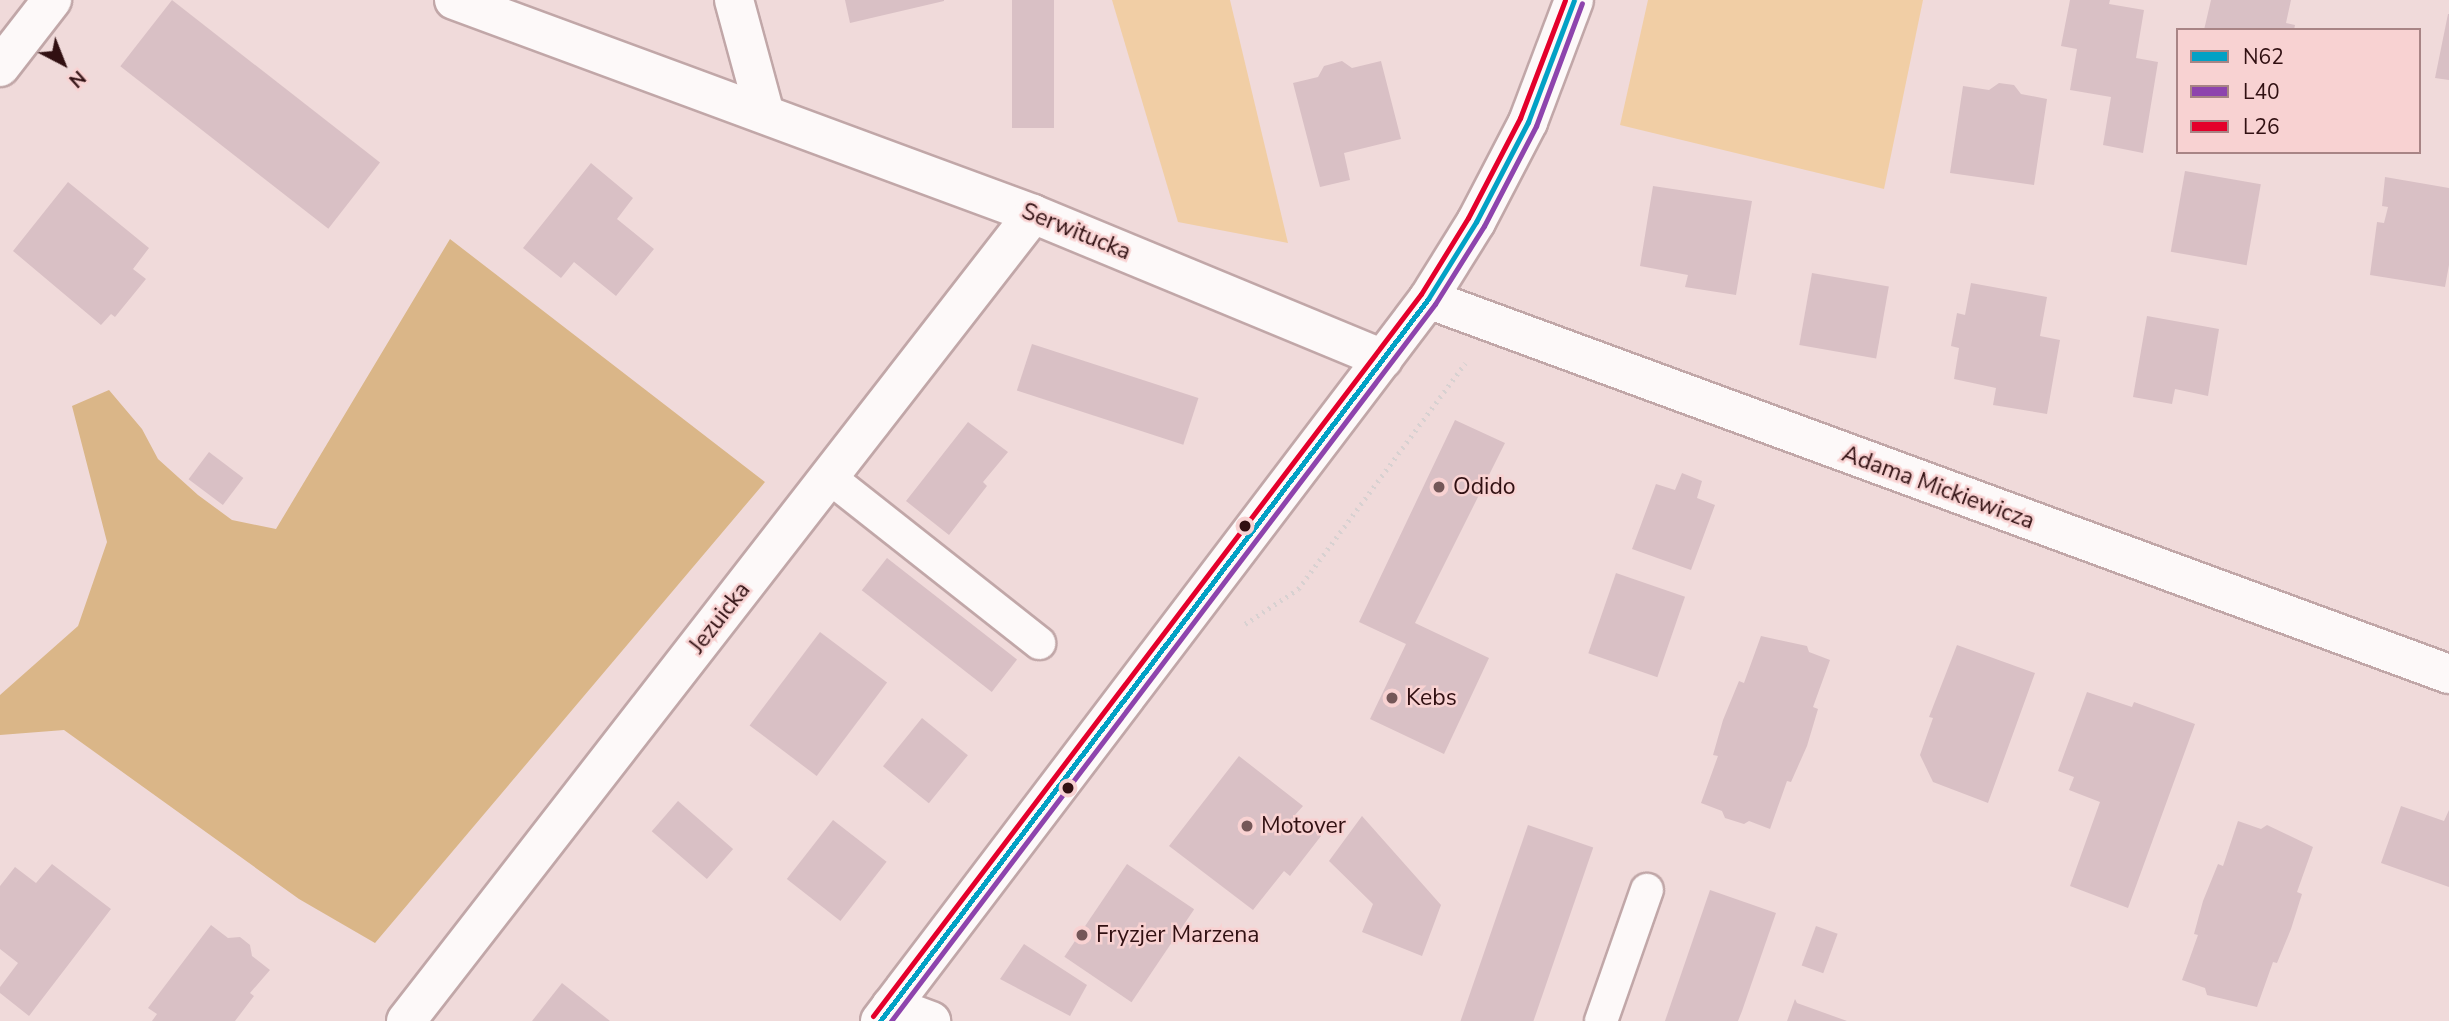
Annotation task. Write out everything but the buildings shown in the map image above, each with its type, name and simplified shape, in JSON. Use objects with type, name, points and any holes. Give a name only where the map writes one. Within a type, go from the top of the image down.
[{"type":"street","points":[[0,67],[52,0]]},
{"type":"street","name":"Serwitucka","points":[[454,0],[1033,214],[1383,359]]},
{"type":"street","points":[[734,0],[765,114]]},
{"type":"street","points":[[931,1021],[885,1014],[1428,299],[1476,222],[1528,122],[1574,0]]},
{"type":"street","name":"Jezuicka","points":[[406,1021],[1033,214]]},
{"type":"street","name":"Adama Mickiewicza","points":[[1428,299],[2449,674]]},
{"type":"lane","points":[[829,477],[1039,643]]},
{"type":"lane","points":[[1601,1021],[1647,890]]},
{"type":"path","points":[[1241,627],[1297,589],[1471,354]]},
{"type":"shaded area","points":[[1112,0],[1230,0],[1288,243],[1178,222]]},
{"type":"shaded area","points":[[1648,0],[1923,0],[1884,189],[1620,125]]},
{"type":"shaded area","points":[[450,239],[765,482],[375,943],[299,899],[64,730],[0,735],[0,695],[78,626],[107,542],[72,406],[109,390],[142,429],[158,459],[198,495],[232,520],[276,529]]},
{"type":"transit line","name":"L26","points":[[873,1016],[1421,294],[1468,218],[1520,118],[1565,0]]},
{"type":"transit line","name":"N62","points":[[880,1021],[1428,299],[1476,222],[1528,122],[1574,0]]},
{"type":"transit line","name":"L40","points":[[891,1021],[1435,304],[1484,226],[1536,126],[1582,3]]},
{"type":"place","name":"Odido","points":[[1439,487]]},
{"type":"place","name":"Kebs","points":[[1392,698]]},
{"type":"place","name":"Motover","points":[[1247,826]]},
{"type":"place","name":"Fryzjer Marzena","points":[[1082,935]]}]
